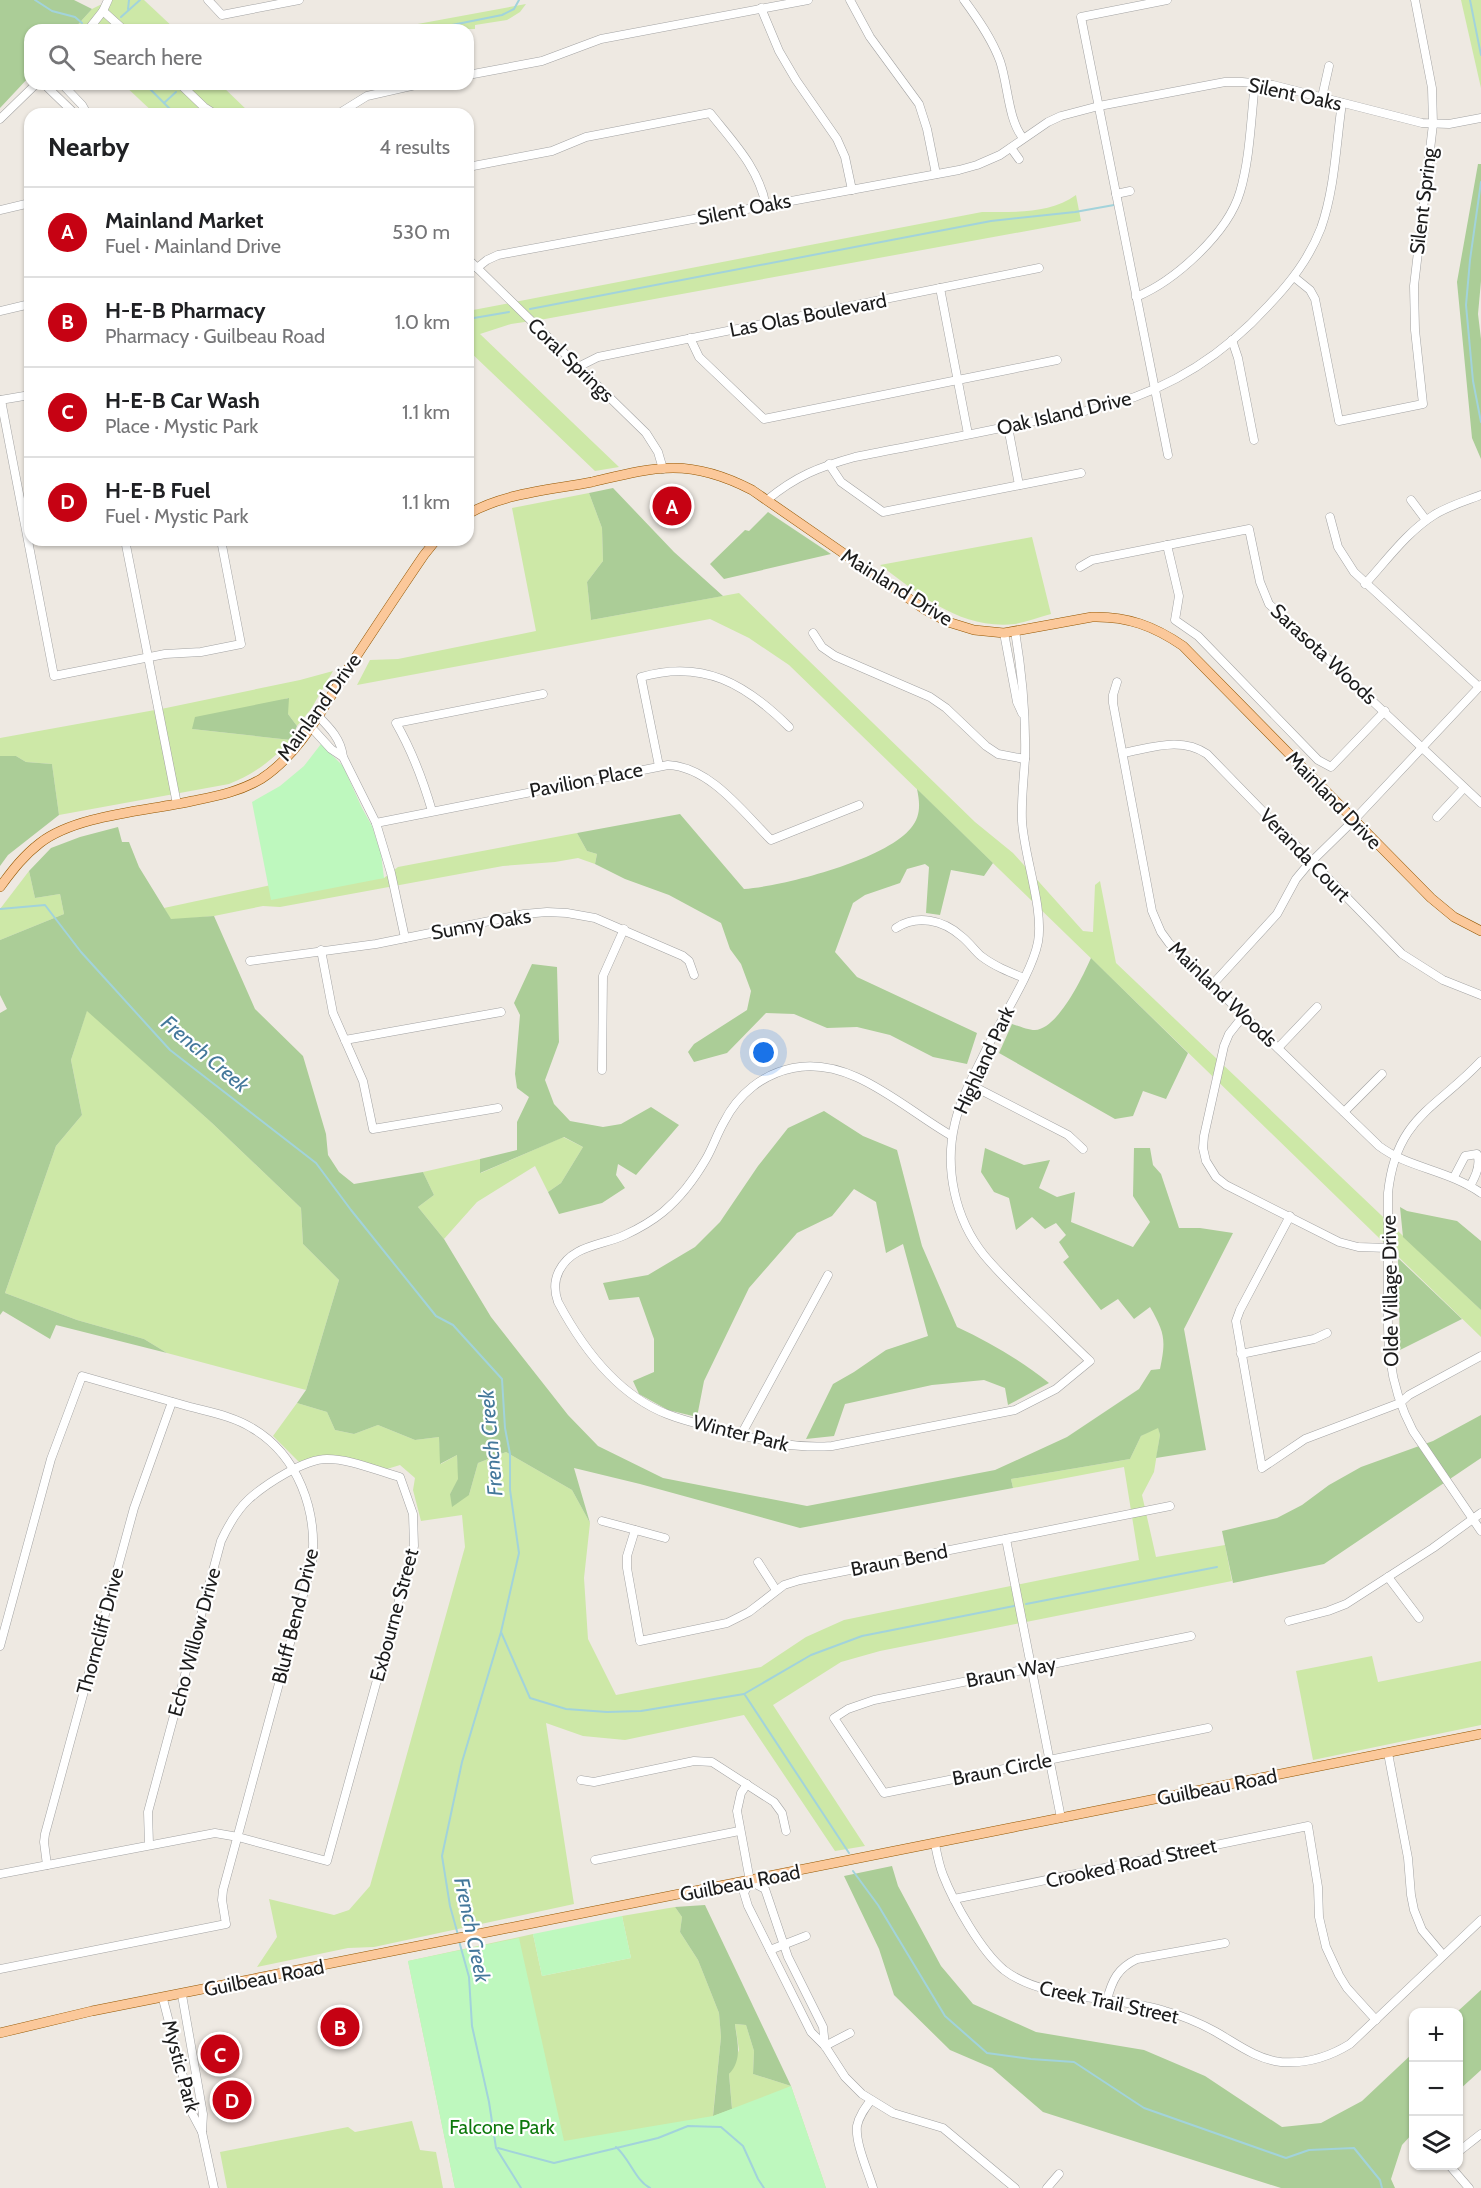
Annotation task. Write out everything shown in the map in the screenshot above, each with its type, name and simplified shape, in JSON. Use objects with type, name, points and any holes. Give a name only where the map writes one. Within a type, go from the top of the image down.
[{"type":"main road","name":"Mainland Drive","points":[[474,511],[487,504],[510,498],[663,469],[690,469],[722,476],[752,490],[936,616],[974,630],[1004,633],[1092,617],[1134,621],[1169,636],[1195,658],[1431,898],[1454,917],[1481,931]]},
{"type":"main road","name":"Mainland Drive","points":[[0,887],[21,860],[36,846],[65,829],[91,821],[225,795],[262,778],[284,760],[318,716],[431,546]]},
{"type":"main road","name":"Guilbeau Road","points":[[0,2033],[92,2012],[1481,1734]]},
{"type":"street","points":[[93,24],[108,0]]},
{"type":"street","points":[[208,0],[222,15],[295,0]]},
{"type":"street","points":[[474,74],[542,61],[602,39],[808,0]]},
{"type":"street","points":[[850,0],[870,37],[919,104],[927,129],[936,174]]},
{"type":"street","points":[[964,0],[983,28],[999,59],[1006,79],[1015,126],[1023,138]]},
{"type":"street","points":[[1167,0],[1081,17],[1168,455]]},
{"type":"street","name":"Silent Spring","points":[[1294,277],[1310,290],[1315,299],[1339,421],[1423,404],[1415,330],[1414,286],[1433,124],[1432,88],[1415,0]]},
{"type":"street","points":[[761,8],[779,51],[837,139],[845,157],[852,190]]},
{"type":"street","points":[[103,11],[117,24]]},
{"type":"street","points":[[1322,97],[1329,66]]},
{"type":"street","name":"Silent Oaks","points":[[477,267],[498,255],[977,165],[1061,116],[1099,106],[1225,82],[1255,82],[1273,85],[1415,122],[1433,124],[1481,118]]},
{"type":"street","points":[[1136,297],[1167,280],[1195,256],[1223,225],[1237,201],[1243,181],[1255,82]]},
{"type":"street","points":[[0,119],[30,90]]},
{"type":"street","points":[[50,90],[69,108]]},
{"type":"street","points":[[68,90],[84,108]]},
{"type":"street","points":[[186,90],[206,108]]},
{"type":"street","points":[[348,108],[367,96],[394,90]]},
{"type":"street","name":"Oak Island Drive","points":[[767,500],[795,478],[829,464],[1106,406],[1155,388],[1194,369],[1254,321],[1294,277],[1312,248],[1327,208],[1342,103]]},
{"type":"street","points":[[474,166],[552,151],[586,137],[710,113],[752,167],[763,190],[766,206]]},
{"type":"street","points":[[1011,147],[1019,159]]},
{"type":"street","points":[[1116,194],[1130,191]]},
{"type":"street","points":[[0,210],[24,204]]},
{"type":"street","name":"Coral Springs","points":[[474,264],[646,433],[658,452],[663,469]]},
{"type":"street","name":"Las Olas Boulevard","points":[[578,367],[598,357],[1039,268]]},
{"type":"street","points":[[940,288],[968,434]]},
{"type":"street","points":[[0,311],[24,305]]},
{"type":"street","points":[[690,338],[699,357],[764,419],[1057,360]]},
{"type":"street","points":[[1232,340],[1238,358],[1254,440]]},
{"type":"street","points":[[24,395],[0,400],[24,523]]},
{"type":"street","points":[[1008,427],[1019,485]]},
{"type":"street","points":[[829,464],[840,482],[883,512],[1081,473]]},
{"type":"street","points":[[1365,584],[1410,534],[1426,520],[1445,509],[1481,495]]},
{"type":"street","points":[[1411,500],[1426,520]]},
{"type":"street","points":[[1212,985],[1277,914],[1296,879],[1311,861],[1354,820],[1480,686],[1365,584],[1342,556],[1334,537],[1330,517]]},
{"type":"street","name":"Sarasota Woods","points":[[1080,567],[1092,560],[1249,530],[1260,582],[1269,604],[1481,803]]},
{"type":"street","points":[[1167,545],[1179,596],[1175,620],[1198,636],[1318,760],[1331,767],[1385,711]]},
{"type":"street","points":[[29,546],[54,676],[148,657],[201,652],[241,644],[222,546]]},
{"type":"street","points":[[126,546],[177,804]]},
{"type":"street","name":"Highland Park","points":[[1015,631],[1025,701],[1022,823],[1039,924],[1038,940],[1024,978],[959,1107],[952,1136],[951,1164],[956,1201],[975,1242],[1000,1272],[1090,1361]]},
{"type":"street","points":[[813,633],[822,647],[835,656],[930,697],[946,708],[986,746],[998,754],[1025,759]]},
{"type":"street","name":"Highland Park","points":[[1004,633],[1017,702],[1023,714]]},
{"type":"street","points":[[659,766],[641,677],[661,671],[701,672],[715,676],[747,691],[765,704],[789,727]]},
{"type":"street","name":"Mainland Woods","points":[[1117,682],[1113,703],[1152,910],[1155,922],[1169,943],[1379,1146],[1395,1157],[1454,1178],[1481,1193]]},
{"type":"street","points":[[432,811],[426,789],[396,723],[543,694]]},
{"type":"street","points":[[318,716],[333,732],[342,748],[343,757],[376,823],[391,873],[405,938]]},
{"type":"street","points":[[310,726],[331,749],[343,757]]},
{"type":"street","name":"Veranda Court","points":[[1123,753],[1177,744],[1200,749],[1212,758],[1402,954],[1443,980],[1481,995]]},
{"type":"street","name":"Pavilion Place","points":[[376,823],[659,766],[684,767],[703,776],[771,840],[859,805]]},
{"type":"street","points":[[1437,817],[1464,788]]},
{"type":"street","name":"Sunny Oaks","points":[[250,961],[365,946],[525,914],[547,912],[595,918],[624,929],[683,956],[692,965],[694,975]]},
{"type":"street","points":[[896,928],[913,920],[927,920],[943,924],[962,936],[984,958],[1024,978]]},
{"type":"street","points":[[602,1070],[603,976],[624,929]]},
{"type":"street","points":[[321,950],[333,1013],[363,1081],[373,1129],[498,1108]]},
{"type":"street","points":[[1278,1048],[1317,1007]]},
{"type":"street","points":[[345,1040],[501,1012]]},
{"type":"street","points":[[1244,1015],[1228,1034],[1224,1046],[1204,1136],[1203,1152],[1206,1161],[1216,1177],[1226,1185],[1348,1245],[1388,1248]]},
{"type":"street","name":"Olde Village Drive","points":[[1481,1061],[1418,1117],[1403,1139],[1395,1157],[1389,1177],[1388,1193],[1390,1369],[1400,1403],[1413,1431],[1481,1531]]},
{"type":"street","name":"Winter Park","points":[[952,1136],[849,1073],[820,1066],[801,1066],[783,1070],[765,1078],[741,1096],[723,1123],[707,1158],[695,1176],[665,1210],[626,1235],[573,1253],[567,1258],[557,1277],[555,1291],[561,1307],[601,1366],[618,1383],[643,1402],[666,1414],[786,1446],[812,1448],[832,1446],[999,1414],[1041,1398],[1068,1380],[1090,1361]]},
{"type":"street","points":[[1344,1112],[1382,1074]]},
{"type":"street","points":[[969,1084],[1068,1135],[1083,1149]]},
{"type":"street","points":[[1454,1178],[1466,1156],[1477,1154],[1480,1165],[1470,1186]]},
{"type":"street","points":[[1290,1216],[1238,1315],[1237,1331],[1262,1468],[1305,1439],[1400,1403],[1409,1395],[1481,1356]]},
{"type":"street","points":[[741,1435],[828,1275]]},
{"type":"street","points":[[1241,1354],[1314,1339],[1327,1333]]},
{"type":"street","name":"Bluff Bend Drive","points":[[0,1646],[51,1459],[82,1376],[236,1420],[252,1428],[276,1447],[293,1470],[307,1497],[310,1511],[314,1536],[312,1562],[223,1890],[222,1900],[226,1924],[0,1969]]},
{"type":"street","name":"Thorncliff Drive","points":[[47,1865],[44,1842],[48,1823],[136,1498],[172,1401]]},
{"type":"street","name":"Exbourne Street","points":[[238,1837],[327,1861],[414,1546],[411,1506],[400,1477],[333,1460],[314,1461],[293,1470]]},
{"type":"street","name":"Echo Willow Drive","points":[[149,1844],[148,1812],[221,1541],[229,1524],[248,1500],[293,1470]]},
{"type":"street","name":"Braun Bend","points":[[635,1530],[627,1556],[627,1568],[640,1641],[727,1623],[749,1612],[776,1590],[800,1580],[1170,1506]]},
{"type":"street","points":[[1289,1621],[1337,1608],[1433,1548],[1481,1513]]},
{"type":"street","points":[[602,1521],[665,1538]]},
{"type":"street","points":[[1006,1539],[1061,1818]]},
{"type":"street","points":[[758,1563],[776,1590]]},
{"type":"street","points":[[1388,1576],[1419,1618]]},
{"type":"street","name":"Braun Way","points":[[834,1718],[865,1702],[1191,1636]]},
{"type":"street","name":"Braun Circle","points":[[834,1718],[884,1793],[1208,1728]]},
{"type":"street","points":[[1388,1753],[1411,1874],[1414,1910],[1422,1930],[1443,1955]]},
{"type":"street","points":[[581,1779],[594,1782],[701,1761],[712,1762],[778,1806],[786,1831]]},
{"type":"street","points":[[747,1784],[738,1800],[737,1811],[750,1881],[744,1893],[748,1906],[811,2032],[825,2046],[845,2077],[862,2094],[893,2112],[943,2128],[1015,2188]]},
{"type":"street","name":"Crooked Road Street","points":[[954,1899],[1308,1826],[1318,1887],[1319,1917],[1326,1947],[1347,1988],[1376,2020]]},
{"type":"street","points":[[595,1860],[739,1831]]},
{"type":"street","points":[[0,1874],[215,1833],[238,1837]]},
{"type":"street","name":"Creek Trail Street","points":[[935,1844],[943,1875],[954,1899],[983,1948],[997,1964],[1015,1977],[1044,1989],[1166,2011],[1194,2021],[1261,2057],[1281,2062],[1312,2060],[1332,2054],[1350,2043],[1481,1920]]},
{"type":"street","points":[[750,1881],[765,1889],[783,1945],[823,2027],[825,2046]]},
{"type":"street","points":[[770,1950],[806,1936]]},
{"type":"street","points":[[1107,2000],[1111,1983],[1117,1972],[1126,1964],[1137,1959],[1225,1943]]},
{"type":"street","name":"Mystic Park","points":[[182,1995],[203,2114],[202,2132],[214,2188]]},
{"type":"street","name":"Mystic Park","points":[[163,1999],[193,2115],[202,2132]]},
{"type":"street","points":[[825,2046],[850,2033]]},
{"type":"street","points":[[870,2100],[860,2116],[857,2137],[873,2188]]},
{"type":"street","points":[[1463,2148],[1481,2134]]},
{"type":"street","points":[[1453,2170],[1468,2188]]},
{"type":"street","points":[[1047,2188],[1059,2174]]},
{"type":"green space","points":[[0,0],[74,0],[92,9],[78,24],[24,24],[24,82],[0,108]]},
{"type":"green space","points":[[110,0],[144,0],[170,24],[78,24],[92,9]]},
{"type":"green space","points":[[1461,0],[1481,0],[1481,88]]},
{"type":"green space","points":[[526,4],[520,12],[507,20],[475,25],[475,29],[474,24],[418,24]]},
{"type":"green space","points":[[129,90],[226,90],[245,108],[149,108]]},
{"type":"green space","points":[[1478,164],[1481,164],[1481,281],[1478,314],[1481,339],[1481,459],[1472,438],[1457,282]]},
{"type":"green space","points":[[1076,195],[1081,221],[511,324],[480,334],[619,467],[595,471],[474,356],[474,310],[982,212],[1031,211],[1066,201]]},
{"type":"green space","points":[[613,488],[674,552],[723,596],[591,620],[587,582],[603,561],[602,528],[589,493]]},
{"type":"green space","points":[[589,493],[602,528],[603,561],[587,582],[591,620],[739,593],[975,822],[1013,853],[1083,931],[1093,932],[1095,885],[1100,881],[1116,963],[1481,1310],[1481,1337],[789,665],[749,638],[710,619],[357,685],[370,660],[398,659],[536,631],[512,508]]},
{"type":"green space","points":[[768,512],[831,554],[724,579],[710,564],[745,530],[749,531]]},
{"type":"green space","points":[[1032,537],[1051,614],[1015,624],[977,622],[959,616],[910,588],[880,565]]},
{"type":"green space","points":[[333,671],[311,709],[297,726],[288,714],[288,698],[192,729],[291,740],[263,766],[229,784],[59,815],[52,764],[26,762],[16,756],[0,756],[0,738],[166,708]]},
{"type":"green space","points":[[289,698],[288,714],[297,726],[291,740],[192,729],[195,717]]},
{"type":"green space","points":[[321,744],[343,766],[372,826],[381,854],[384,878],[271,900],[252,802],[280,786],[304,766]]},
{"type":"green space","points":[[0,756],[16,756],[26,762],[52,764],[59,815],[8,855],[0,866]]},
{"type":"green space","points":[[917,789],[993,863],[984,876],[951,870],[940,915],[926,913],[929,867],[925,864],[907,869],[900,883],[865,895],[853,903],[835,952],[857,977],[977,1033],[967,1064],[933,1057],[890,1035],[857,1027],[827,1028],[794,1014],[766,1013],[727,1053],[694,1062],[688,1052],[694,1044],[747,1010],[751,991],[741,964],[730,949],[721,923],[669,895],[625,879],[595,864],[597,854],[587,851],[577,833],[680,814],[744,889],[762,887],[808,877],[857,861],[898,840],[917,819],[919,804]]},
{"type":"green space","points":[[118,827],[122,842],[129,842],[139,867],[171,919],[214,916],[255,1009],[303,1056],[326,1134],[328,1155],[339,1172],[354,1184],[423,1172],[434,1195],[418,1207],[444,1239],[491,1317],[568,1415],[598,1446],[663,1478],[807,1506],[995,1470],[1067,1437],[1139,1389],[1151,1370],[1160,1369],[1163,1337],[1150,1307],[1134,1319],[1118,1299],[1101,1310],[1063,1262],[1069,1257],[1059,1242],[1066,1235],[1056,1223],[1045,1229],[1032,1217],[1016,1230],[1009,1198],[994,1192],[981,1172],[985,1148],[1024,1165],[1050,1160],[1039,1188],[1057,1197],[1075,1192],[1071,1222],[1133,1247],[1150,1222],[1133,1196],[1134,1148],[1150,1148],[1153,1165],[1161,1174],[1179,1228],[1200,1228],[1233,1233],[1184,1329],[1206,1450],[1156,1458],[1160,1435],[1158,1428],[1141,1436],[1130,1459],[1011,1479],[1013,1488],[800,1528],[574,1468],[590,1523],[572,1490],[506,1452],[478,1463],[469,1495],[452,1507],[450,1494],[458,1479],[457,1455],[440,1464],[439,1437],[415,1440],[378,1425],[354,1434],[335,1430],[327,1412],[297,1403],[306,1390],[339,1280],[303,1244],[301,1208],[212,1123],[87,1011],[71,1060],[82,1115],[56,1146],[5,1293],[77,1320],[144,1339],[167,1353],[56,1325],[50,1339],[3,1311],[0,1315],[0,1013],[7,1009],[0,995],[0,940],[64,914],[60,894],[35,898],[29,871],[51,848],[80,837]]},
{"type":"green space","points":[[577,833],[587,851],[597,854],[595,864],[578,858],[503,866],[280,907],[263,906],[214,916],[171,920],[164,908],[271,885],[384,878],[398,867]]},
{"type":"green space","points":[[29,871],[35,898],[60,894],[64,914],[0,940],[0,909]]},
{"type":"green space","points":[[1091,958],[1188,1053],[1166,1099],[1143,1091],[1133,1116],[1115,1119],[999,1053],[1012,1024],[1035,1030],[1044,1027],[1061,1012]]},
{"type":"green space","points":[[532,964],[557,967],[559,1042],[545,1080],[554,1104],[570,1121],[603,1127],[621,1124],[651,1107],[679,1125],[636,1175],[618,1164],[616,1175],[625,1188],[602,1203],[559,1214],[548,1192],[561,1183],[583,1147],[564,1137],[480,1173],[480,1159],[517,1150],[517,1122],[529,1097],[517,1088],[515,1074],[520,1015],[514,1003]]},
{"type":"green space","points":[[87,1010],[212,1123],[301,1208],[303,1244],[339,1280],[306,1390],[167,1353],[144,1339],[77,1320],[5,1293],[56,1146],[82,1115],[71,1060]]},
{"type":"green space","points":[[824,1111],[863,1136],[897,1150],[922,1246],[957,1327],[1005,1352],[1049,1383],[1008,1405],[1005,1388],[984,1380],[932,1385],[845,1404],[834,1436],[806,1439],[833,1384],[886,1350],[928,1336],[903,1244],[886,1253],[876,1202],[854,1189],[832,1216],[797,1233],[749,1288],[704,1381],[697,1417],[668,1410],[639,1394],[633,1381],[654,1372],[654,1339],[639,1297],[609,1300],[603,1283],[648,1275],[695,1247],[720,1222],[758,1166],[788,1128]]},
{"type":"green space","points":[[563,1137],[583,1147],[561,1183],[548,1192],[535,1166],[477,1202],[444,1239],[418,1207],[434,1195],[423,1172],[480,1159],[481,1173]]},
{"type":"green space","points":[[1400,1207],[1407,1211],[1457,1221],[1481,1241],[1481,1310],[1403,1237]]},
{"type":"green space","points":[[1398,1258],[1462,1319],[1400,1350]]},
{"type":"green space","points":[[297,1403],[327,1412],[335,1430],[354,1434],[378,1425],[415,1440],[439,1437],[441,1464],[457,1455],[459,1479],[450,1494],[469,1495],[478,1463],[506,1452],[572,1490],[590,1523],[584,1578],[588,1639],[616,1695],[761,1667],[806,1637],[844,1620],[1139,1560],[1124,1467],[1013,1488],[1011,1479],[1130,1459],[1141,1436],[1158,1427],[1160,1435],[1154,1472],[1142,1495],[1156,1557],[1225,1545],[1232,1581],[880,1651],[841,1662],[773,1705],[865,1846],[835,1851],[744,1715],[625,1740],[583,1736],[546,1723],[574,1904],[374,1947],[348,1948],[257,1967],[277,1937],[269,1899],[334,1915],[349,1910],[370,1886],[465,1547],[462,1515],[421,1521],[413,1490],[415,1478],[400,1465],[387,1469],[325,1455],[300,1463],[273,1436]]},
{"type":"green space","points":[[1481,1415],[1481,1458],[1324,1564],[1233,1583],[1222,1531],[1277,1518],[1302,1505],[1329,1485],[1361,1467],[1433,1441]]},
{"type":"green space","points":[[1372,1656],[1378,1682],[1481,1661],[1481,1725],[1313,1760],[1296,1671]]},
{"type":"green space","points":[[892,1866],[898,1886],[941,1966],[973,2004],[1036,2032],[1144,2050],[1205,2076],[1282,2127],[1321,2123],[1362,2101],[1409,2057],[1409,2137],[1402,2145],[1391,2179],[1395,2188],[1281,2188],[1043,2112],[992,2068],[950,2050],[894,1995],[879,1949],[844,1876]]},
{"type":"green space","points":[[705,1905],[791,2086],[753,2074],[754,2051],[746,2025],[735,2024],[738,2056],[729,2074],[732,2109],[713,2116],[721,2037],[719,2013],[698,1960],[680,1932],[682,1917],[675,1907]]},
{"type":"green space","points":[[675,1907],[682,1917],[680,1932],[698,1960],[719,2013],[721,2037],[713,2115],[732,2108],[729,2074],[739,2050],[735,2024],[746,2025],[754,2051],[753,2074],[791,2086],[826,2188],[455,2188],[408,1961],[533,1934],[542,1976],[631,1958],[622,1916]]},
{"type":"green space","points":[[622,1916],[631,1958],[542,1976],[533,1934]]},
{"type":"green space","name":"Falcone Park","points":[[519,1938],[564,2141],[713,2116],[791,2086],[826,2188],[455,2188],[408,1961]]},
{"type":"green space","points":[[1481,1990],[1481,2070],[1463,2086],[1463,2008]]},
{"type":"green space","points":[[412,2121],[420,2150],[436,2152],[443,2188],[227,2188],[220,2152],[348,2127],[355,2132]]},
{"type":"waterway","points":[[35,0],[52,11],[75,17],[82,23]]},
{"type":"waterway","points":[[128,9],[129,0]]},
{"type":"waterway","points":[[121,17],[140,0]]},
{"type":"waterway","points":[[457,24],[502,15],[514,9],[519,0]]},
{"type":"waterway","points":[[1470,0],[1481,55]]},
{"type":"waterway","points":[[151,90],[169,108]]},
{"type":"waterway","points":[[164,103],[176,92]]},
{"type":"waterway","points":[[1481,182],[1466,305],[1473,381],[1481,422]]},
{"type":"waterway","points":[[530,309],[991,221],[1075,212],[1114,205]]},
{"type":"waterway","points":[[474,318],[509,312]]},
{"type":"waterway","name":"French Creek","points":[[0,909],[45,905],[81,952],[170,1050],[316,1163],[436,1316],[453,1325],[502,1379],[505,1428],[510,1454],[510,1490],[519,1553],[501,1632],[462,1762],[442,1856],[450,1906],[458,1935]]},
{"type":"waterway","points":[[1026,1604],[1217,1567]]},
{"type":"waterway","points":[[501,1632],[530,1698],[566,1709],[607,1712],[641,1711],[744,1694],[811,1655],[862,1636],[1014,1606]]},
{"type":"waterway","points":[[745,1695],[849,1853]]},
{"type":"waterway","points":[[853,1871],[878,1905],[945,2016],[987,2053],[1074,2062],[1144,2108],[1286,2158],[1309,2150],[1354,2148],[1380,2180],[1382,2188]]},
{"type":"waterway","name":"French Creek","points":[[459,1941],[469,1977],[472,2026],[489,2102],[496,2148],[521,2188]]},
{"type":"waterway","points":[[498,2148],[554,2163],[658,2138],[688,2126],[721,2127],[743,2146],[764,2188]]},
{"type":"waterway","points":[[616,2147],[640,2180],[650,2188]]},
{"type":"place","name":"Mainland Market","points":[[672,506]]},
{"type":"place","name":"H-E-B Pharmacy","points":[[340,2027]]},
{"type":"place","name":"H-E-B Car Wash","points":[[220,2054]]},
{"type":"place","name":"H-E-B Fuel","points":[[232,2100]]}]
